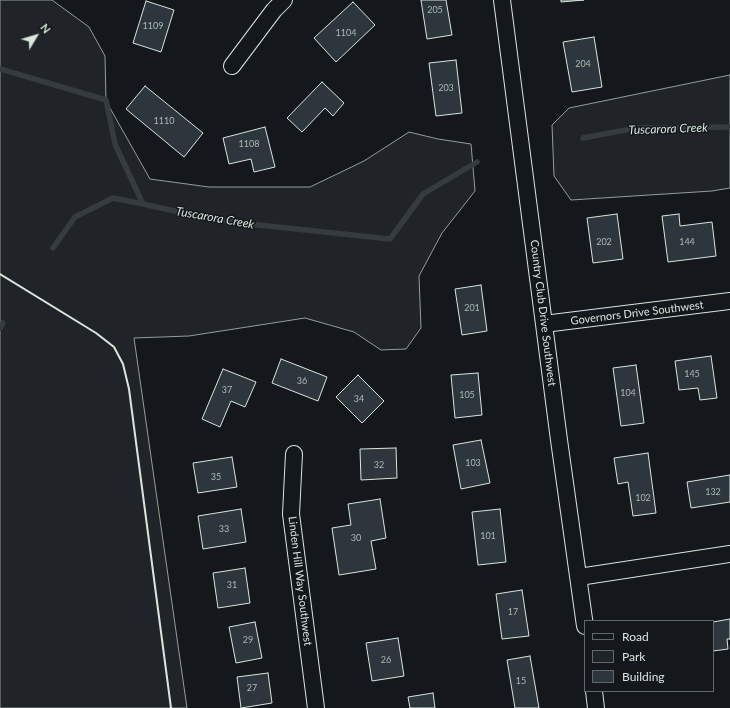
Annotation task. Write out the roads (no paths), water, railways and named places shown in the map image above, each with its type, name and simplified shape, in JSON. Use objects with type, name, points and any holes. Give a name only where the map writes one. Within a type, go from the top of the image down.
[{"type":"street","points":[[232,66],[274,10],[284,0]]},
{"type":"street","name":"Country Club Drive Southwest","points":[[502,0],[584,620]]},
{"type":"street","name":"Governors Drive Southwest","points":[[544,324],[730,301]]},
{"type":"street","name":"Linden Hill Way Southwest","points":[[294,454],[291,514],[316,708]]},
{"type":"street","points":[[579,577],[730,554]]},
{"type":"street","points":[[594,692],[596,708]]},
{"type":"waterway","name":"Tuscarora Creek","points":[[0,69],[106,100],[115,144],[143,204],[193,215],[240,223],[390,239],[423,194],[477,162]]},
{"type":"waterway","name":"Tuscarora Creek","points":[[583,138],[636,128],[730,127]]},
{"type":"waterway","points":[[53,248],[75,217],[113,198],[143,204]]},
{"type":"waterway","points":[[0,328],[3,323]]}]
